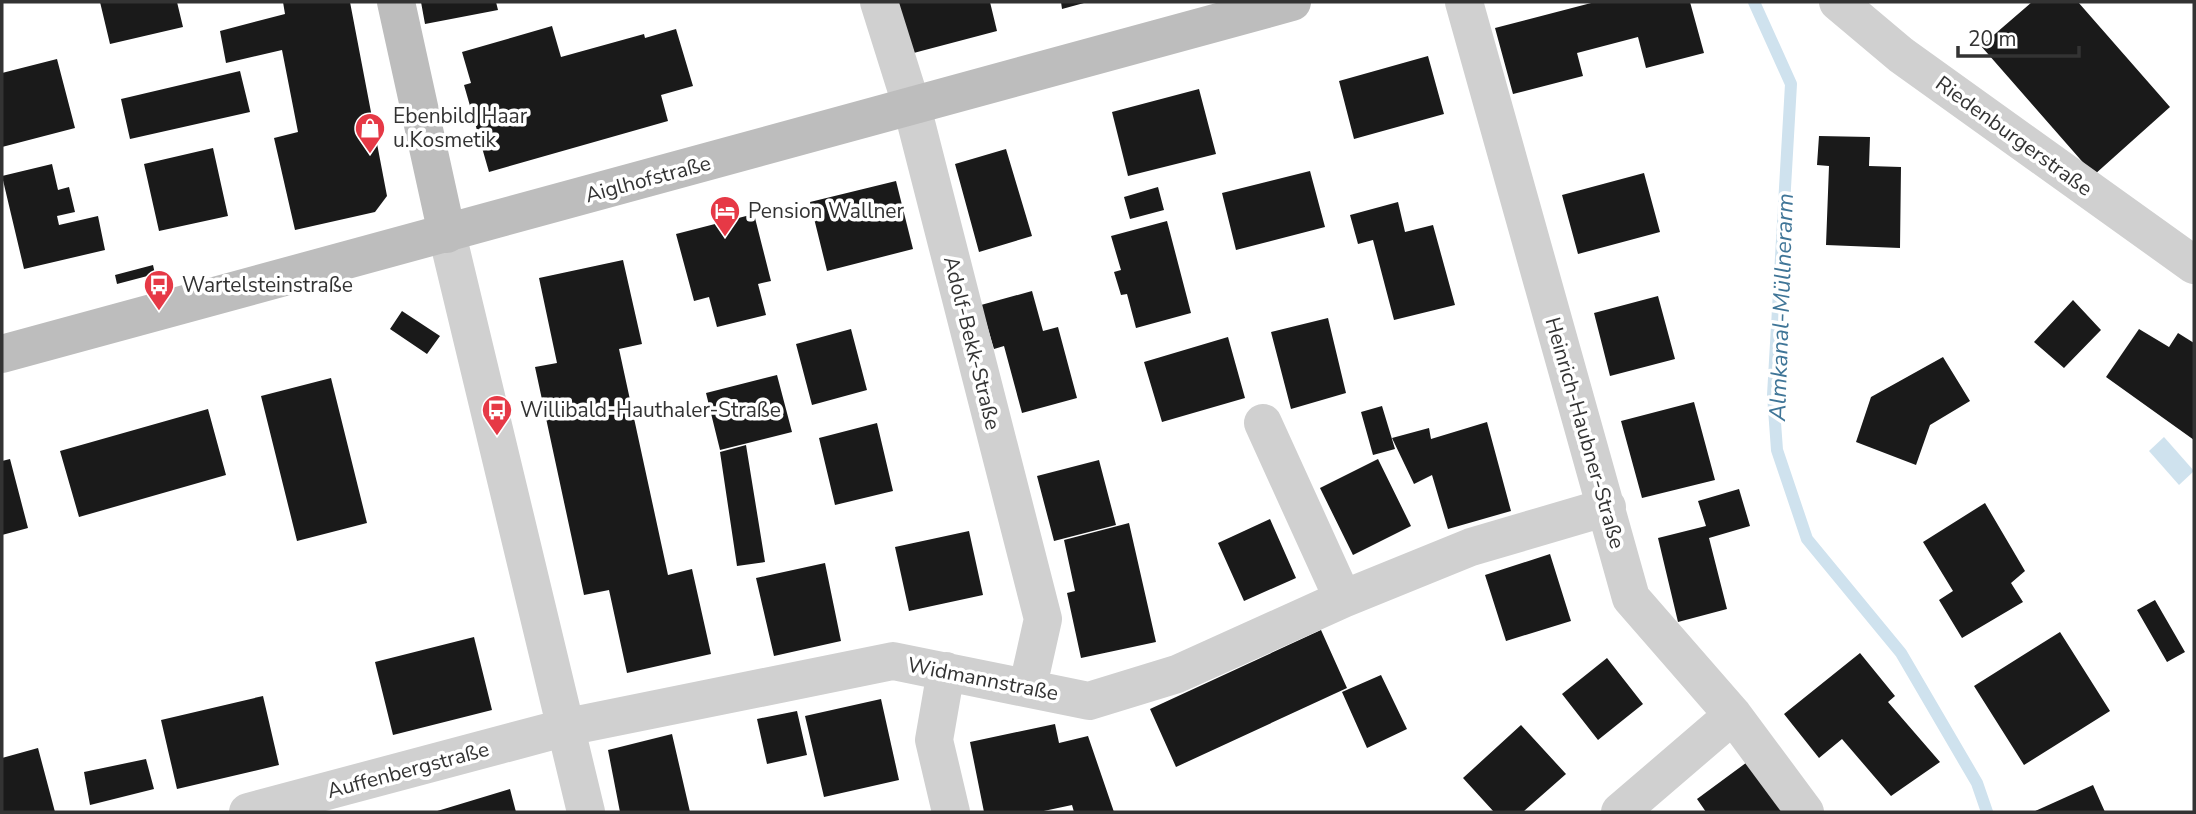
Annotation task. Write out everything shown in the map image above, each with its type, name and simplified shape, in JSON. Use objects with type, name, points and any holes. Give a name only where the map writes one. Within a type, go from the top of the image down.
[{"type":"street","points":[[396,2],[447,234],[586,812]]},
{"type":"street","name":"Adolf-Bekk-Straße","points":[[879,2],[912,107],[1043,619],[1028,687]]},
{"type":"street","name":"Aiglhofstraße","points":[[2,354],[1292,2]]},
{"type":"street","name":"Heinrich-Haubner-Straße","points":[[1464,2],[1631,598],[1733,715],[1805,812]]},
{"type":"street","name":"Riedenburgerstraße","points":[[1839,2],[1901,55],[2194,265]]},
{"type":"street","points":[[1263,423],[1343,599]]},
{"type":"street","name":"Widmannstraße","points":[[567,727],[893,661],[1088,701],[1177,674],[1343,599],[1471,547],[1607,507]]},
{"type":"street","points":[[946,671],[934,740],[951,812]]},
{"type":"street","points":[[1620,812],[1733,715]]},
{"type":"street","name":"Auffenbergstraße","points":[[248,812],[567,727]]},
{"type":"water","points":[[2164,437],[2194,471],[2179,485],[2149,451]]},
{"type":"building","points":[[100,2],[177,2],[183,27],[110,44]]},
{"type":"building","points":[[283,2],[350,2],[387,196],[375,212],[295,230],[274,138],[298,132],[282,50],[226,63],[220,31],[285,14]]},
{"type":"building","points":[[421,2],[496,2],[498,10],[425,24]]},
{"type":"building","points":[[892,2],[990,2],[997,31],[906,55]]},
{"type":"building","points":[[1061,2],[1084,2],[1084,3],[1062,9]]},
{"type":"building","points":[[1595,2],[1690,2],[1704,53],[1646,68],[1638,37],[1577,53],[1583,76],[1513,94],[1495,28]]},
{"type":"building","points":[[2032,2],[2078,2],[2170,107],[2094,175],[1981,46]]},
{"type":"building","points":[[552,26],[561,57],[644,34],[645,38],[676,29],[693,86],[661,95],[668,121],[489,172],[464,85],[471,83],[462,52]]},
{"type":"building","points":[[1428,56],[1444,114],[1354,139],[1339,81]]},
{"type":"building","points":[[57,59],[75,128],[2,147],[2,73]]},
{"type":"building","points":[[240,71],[250,112],[130,139],[121,99]]},
{"type":"building","points":[[1199,89],[1216,154],[1128,176],[1112,112]]},
{"type":"building","points":[[1819,136],[1870,137],[1869,166],[1901,167],[1900,248],[1826,245],[1829,166],[1817,165]]},
{"type":"building","points":[[213,148],[228,216],[159,231],[144,164]]},
{"type":"building","points":[[1006,149],[1032,236],[979,252],[955,164]]},
{"type":"building","points":[[52,164],[58,190],[69,187],[75,212],[57,216],[59,225],[98,216],[105,250],[24,269],[2,176]]},
{"type":"building","points":[[1310,171],[1325,227],[1236,250],[1222,193]]},
{"type":"building","points":[[1644,173],[1660,232],[1578,254],[1562,195]]},
{"type":"building","points":[[896,181],[913,249],[827,271],[810,202]]},
{"type":"building","points":[[1158,187],[1164,210],[1130,219],[1124,197]]},
{"type":"building","points":[[1398,202],[1405,232],[1433,225],[1455,305],[1394,320],[1373,240],[1358,244],[1350,215]]},
{"type":"building","points":[[754,214],[771,281],[758,284],[766,315],[717,327],[709,297],[694,301],[676,234]]},
{"type":"building","points":[[1167,221],[1191,313],[1136,328],[1127,294],[1121,295],[1114,272],[1121,270],[1111,236]]},
{"type":"building","points":[[623,260],[642,344],[619,349],[668,575],[692,569],[711,654],[627,673],[609,590],[584,595],[535,367],[557,363],[539,278]]},
{"type":"building","points":[[153,265],[155,274],[117,284],[115,275]]},
{"type":"building","points":[[1032,291],[1043,331],[1058,327],[1077,398],[1022,413],[1004,346],[994,349],[981,305]]},
{"type":"building","points":[[1658,296],[1675,359],[1610,376],[1594,313]]},
{"type":"building","points":[[2073,300],[2101,330],[2064,368],[2034,342]]},
{"type":"building","points":[[402,311],[440,336],[427,354],[390,329]]},
{"type":"building","points":[[1328,318],[1346,393],[1291,409],[1271,332]]},
{"type":"building","points":[[851,329],[867,390],[812,405],[796,344]]},
{"type":"building","points":[[2139,329],[2169,347],[2178,333],[2194,343],[2194,440],[2106,377]]},
{"type":"building","points":[[1228,337],[1245,398],[1162,422],[1144,362]]},
{"type":"building","points":[[1943,357],[1970,401],[1930,425],[1916,465],[1856,442],[1871,397]]},
{"type":"building","points":[[777,375],[792,432],[720,450],[706,393]]},
{"type":"building","points":[[331,378],[367,523],[297,541],[261,396]]},
{"type":"building","points":[[1694,402],[1715,480],[1642,498],[1621,421]]},
{"type":"building","points":[[1382,406],[1395,449],[1373,455],[1361,412]]},
{"type":"building","points":[[208,409],[226,475],[79,517],[60,451]]},
{"type":"building","points":[[1487,422],[1511,511],[1448,529],[1432,475],[1414,484],[1392,438],[1429,428],[1431,439]]},
{"type":"building","points":[[877,423],[893,491],[835,505],[819,438]]},
{"type":"building","points":[[746,445],[765,562],[737,566],[720,452]]},
{"type":"building","points":[[10,459],[28,528],[2,535],[2,461]]},
{"type":"building","points":[[1378,459],[1411,526],[1353,555],[1320,488]]},
{"type":"building","points":[[1099,460],[1116,525],[1054,541],[1037,476]]},
{"type":"building","points":[[1739,489],[1750,526],[1709,538],[1727,609],[1678,622],[1658,538],[1706,526],[1698,501]]},
{"type":"building","points":[[1985,503],[2025,571],[2011,583],[2023,602],[1962,638],[1939,600],[1953,591],[1923,542]]},
{"type":"building","points":[[1270,519],[1296,578],[1244,601],[1218,543]]},
{"type":"building","points":[[1129,523],[1156,642],[1081,658],[1067,593],[1075,591],[1064,540]]},
{"type":"building","points":[[969,531],[983,595],[909,611],[895,547]]},
{"type":"building","points":[[1550,554],[1571,621],[1506,641],[1485,575]]},
{"type":"building","points":[[825,563],[841,641],[774,656],[756,578]]},
{"type":"building","points":[[2155,600],[2185,652],[2167,662],[2137,610]]},
{"type":"building","points":[[1321,630],[1347,688],[1176,767],[1150,709]]},
{"type":"building","points":[[2060,632],[2110,711],[2024,765],[1974,686]]},
{"type":"building","points":[[474,637],[492,710],[393,735],[375,662]]},
{"type":"building","points":[[1860,653],[1895,696],[1888,702],[1940,762],[1891,796],[1842,739],[1819,758],[1784,714]]},
{"type":"building","points":[[1607,658],[1643,704],[1598,740],[1562,694]]},
{"type":"building","points":[[1381,675],[1407,729],[1367,748],[1342,692]]},
{"type":"building","points":[[263,696],[279,765],[177,789],[161,720]]},
{"type":"building","points":[[881,699],[899,780],[824,797],[805,716]]},
{"type":"building","points":[[797,711],[807,755],[767,764],[757,719]]},
{"type":"building","points":[[1055,724],[1059,743],[1088,736],[1114,812],[1074,812],[1072,805],[1039,812],[984,812],[970,742]]},
{"type":"building","points":[[1521,725],[1566,774],[1523,812],[1494,812],[1463,778]]},
{"type":"building","points":[[672,734],[690,812],[620,812],[608,750]]},
{"type":"building","points":[[38,748],[55,812],[2,812],[2,758]]},
{"type":"building","points":[[1754,757],[1795,812],[1706,812],[1697,799]]},
{"type":"building","points":[[146,759],[154,789],[90,805],[84,772]]},
{"type":"building","points":[[2093,785],[2105,812],[2033,812]]},
{"type":"building","points":[[510,789],[516,812],[434,812]]},
{"type":"waterway","name":"Almkanal-Müllnerarm","points":[[1754,2],[1791,84],[1773,395],[1777,450],[1807,539],[1901,653],[1977,783],[1987,812]]},
{"type":"place","name":"Ebenbild Haar u.Kosmetik","points":[[370,155]]},
{"type":"place","name":"Pension Wallner","points":[[725,238]]},
{"type":"place","name":"Wartelsteinstraße","points":[[159,312]]},
{"type":"place","name":"Willibald-Hauthaler-Straße","points":[[497,437]]}]
